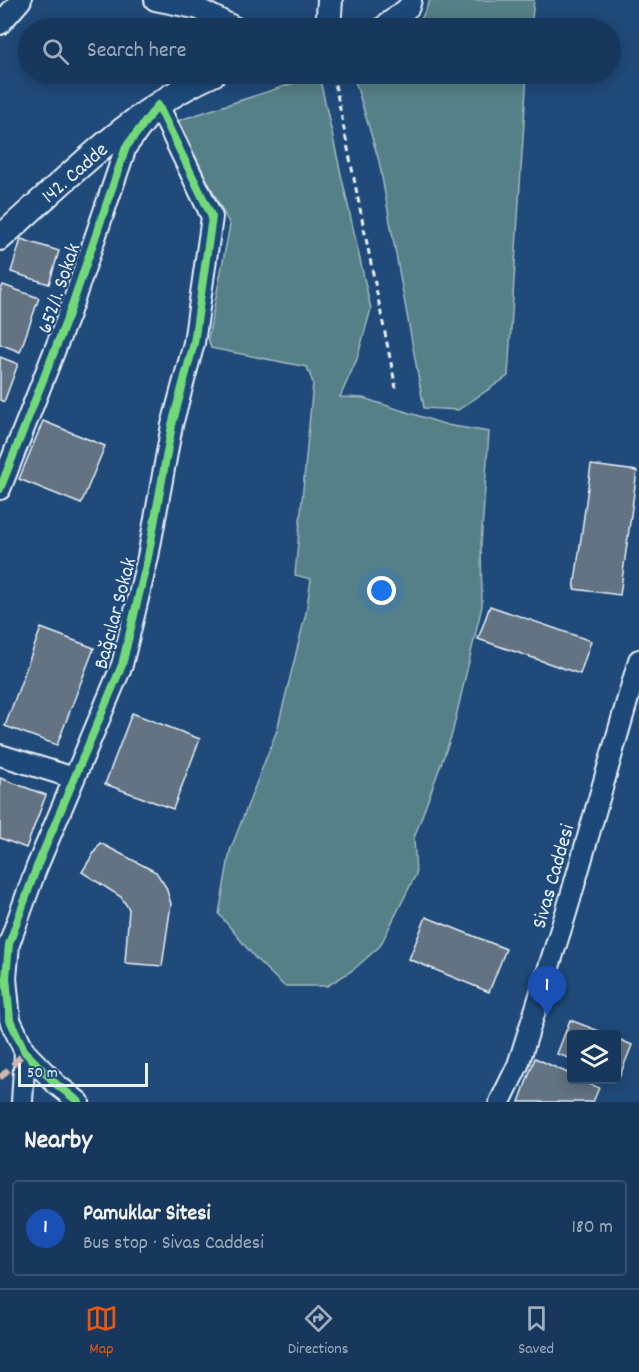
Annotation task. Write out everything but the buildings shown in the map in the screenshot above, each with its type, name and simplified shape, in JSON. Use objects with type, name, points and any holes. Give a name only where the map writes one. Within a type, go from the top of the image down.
[{"type":"street","points":[[0,24],[21,0]]},
{"type":"street","points":[[155,0],[200,9],[217,18]]},
{"type":"street","points":[[329,18],[330,0]]},
{"type":"street","points":[[395,18],[409,7],[411,0]]},
{"type":"street","name":"142. Cadde","points":[[0,238],[107,142],[190,84]]},
{"type":"street","name":"652/1. Sokak","points":[[0,489],[69,314],[126,147],[158,105]]},
{"type":"street","name":"Bağcılar Sokak","points":[[79,1102],[56,1084],[26,1052],[10,1020],[6,978],[9,944],[36,869],[122,664],[148,557],[172,425],[194,343],[212,217],[158,105]]},
{"type":"street","name":"Sivas Caddesi","points":[[500,1102],[518,1065],[566,913],[639,660]]},
{"type":"street","points":[[0,754],[74,778]]},
{"type":"street","points":[[22,1102],[26,1052]]},
{"type":"path","points":[[335,84],[396,388]]},
{"type":"green space","points":[[430,0],[534,0],[532,18],[422,18]]},
{"type":"green space","points":[[291,84],[321,84],[371,309],[357,359],[340,397],[363,398],[447,425],[489,432],[481,544],[482,606],[452,734],[414,838],[416,874],[380,946],[353,970],[327,986],[284,986],[256,959],[219,914],[230,851],[277,730],[306,613],[311,579],[295,575],[313,383],[307,367],[211,348],[208,338],[230,225],[177,121]]},
{"type":"green space","points":[[356,84],[526,84],[508,376],[458,410],[424,408],[379,161]]},
{"type":"marked path","points":[[0,1078],[25,1052]]},
{"type":"cycle path","points":[[0,489],[69,314],[126,147],[158,105],[212,217],[194,343],[172,425],[148,557],[122,665],[36,869],[9,944],[6,978],[10,1020],[25,1052],[56,1084],[79,1102]]},
{"type":"place","name":"Pamuklar Sitesi","points":[[547,1016]]}]
